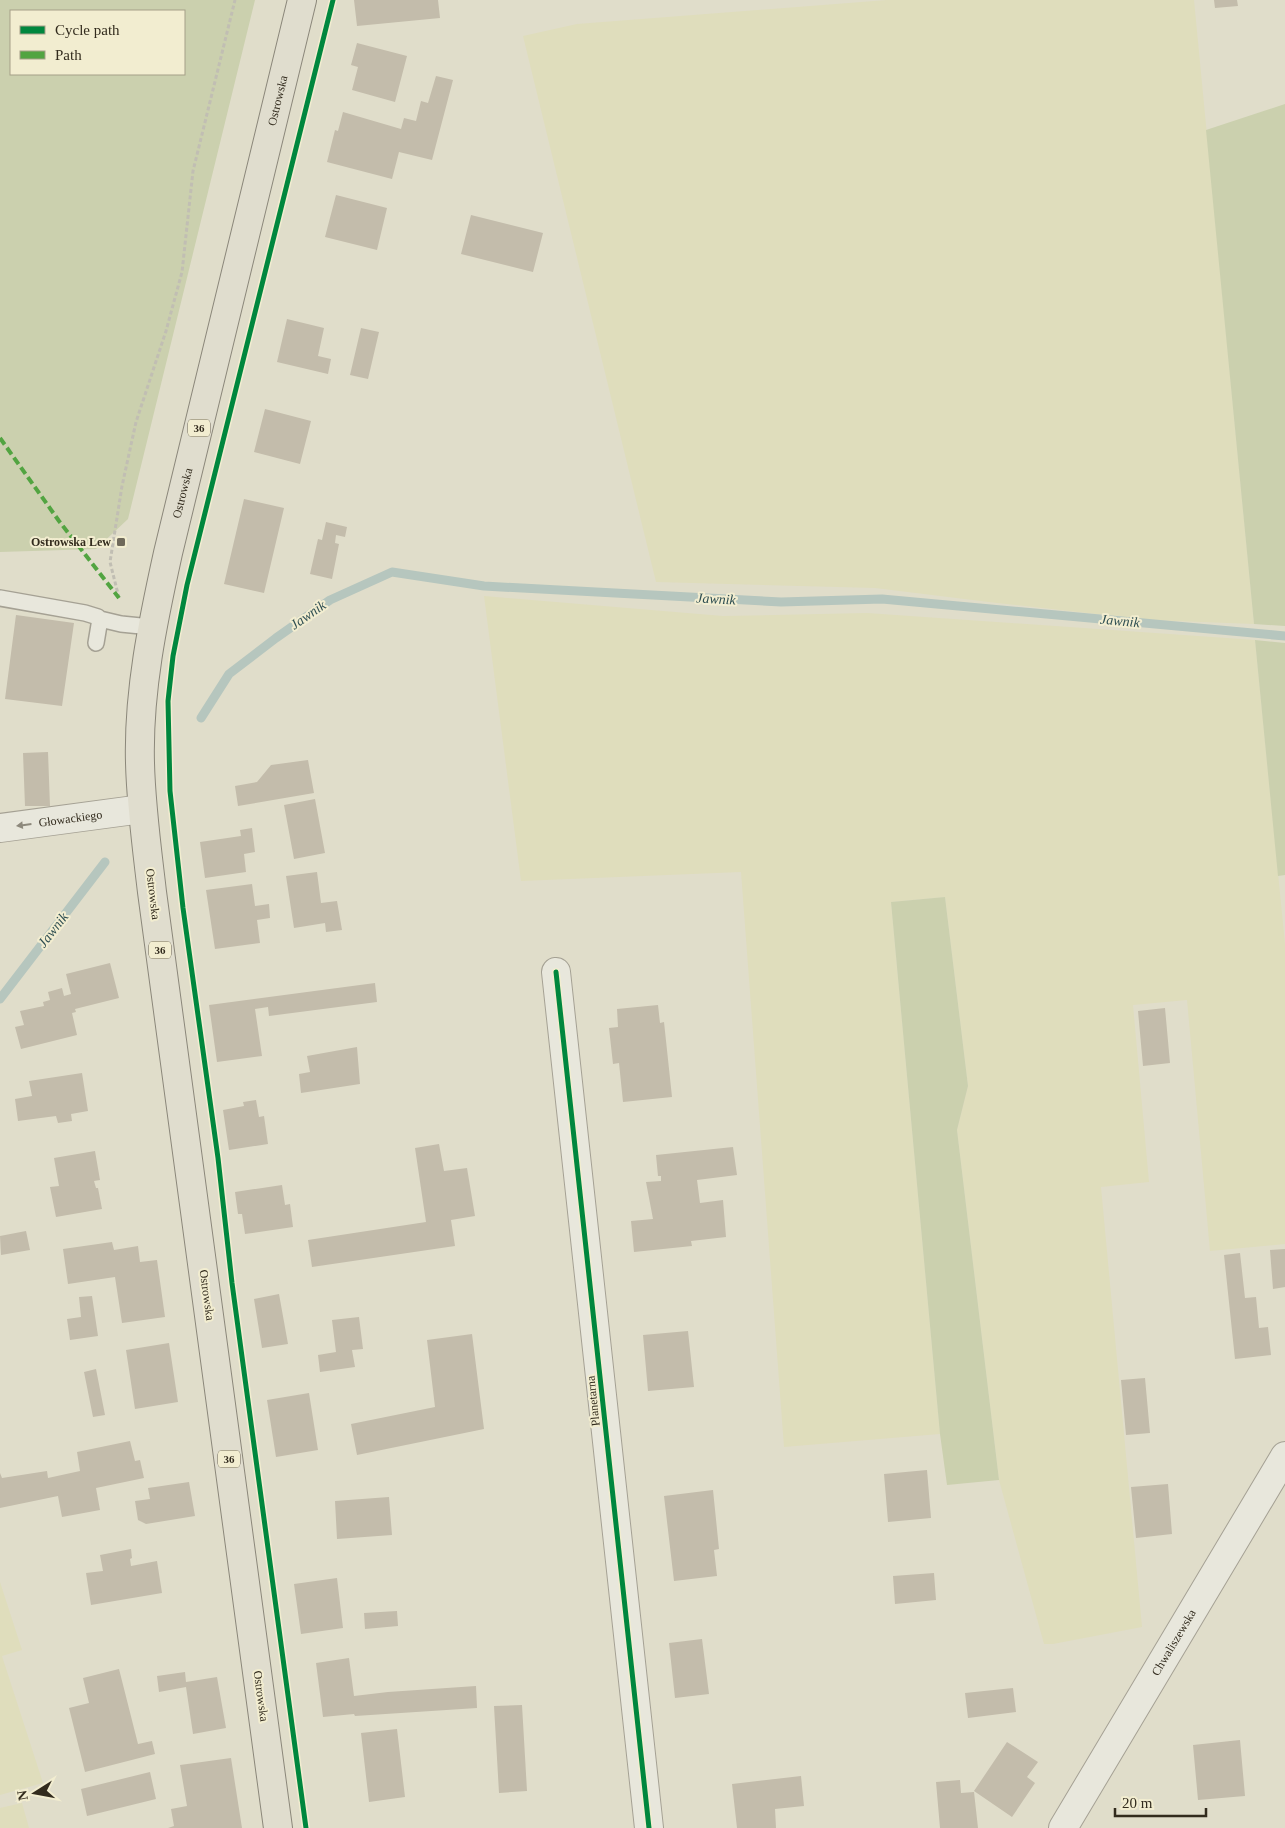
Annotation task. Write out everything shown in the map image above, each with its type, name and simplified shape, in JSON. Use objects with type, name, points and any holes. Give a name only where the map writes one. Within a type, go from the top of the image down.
[{"type":"main road","name":"Ostrowska","points":[[278,1828],[142,810],[140,761],[142,710],[152,627],[168,552],[302,0]]},
{"type":"street","name":"Głowackiego","points":[[0,828],[142,810]]},
{"type":"street","name":"Planetarna","points":[[556,972],[650,1828]]},
{"type":"street","name":"Chwaliszewska","points":[[1063,1828],[1285,1456]]},
{"type":"lane","points":[[0,598],[85,613],[121,624],[152,627]]},
{"type":"lane","points":[[96,643],[100,619]]},
{"type":"path","points":[[119,598],[110,562],[122,486],[136,422],[166,331],[182,272],[193,171],[235,0]]},
{"type":"shaded area","points":[[887,0],[1194,0],[1254,624],[1150,620],[875,588],[656,582],[523,36],[577,24]]},
{"type":"shaded area","points":[[484,596],[723,616],[867,613],[1255,640],[1285,944],[1285,1244],[1210,1251],[1187,1000],[1133,1005],[1149,1182],[1101,1187],[1142,1627],[1053,1644],[1044,1644],[999,1480],[957,1130],[968,1086],[945,897],[891,902],[940,1434],[784,1447],[741,872],[521,881]]},
{"type":"shaded area","points":[[0,1582],[22,1650],[2,1656],[43,1783],[0,1795]]},
{"type":"shaded area","points":[[22,1803],[29,1828],[0,1828],[0,1808]]},
{"type":"green space","points":[[0,0],[255,0],[128,519],[96,549],[0,552]]},
{"type":"green space","points":[[1285,104],[1285,626],[1254,624],[1206,130]]},
{"type":"green space","points":[[1255,640],[1285,643],[1285,875],[1278,876]]},
{"type":"green space","points":[[945,897],[968,1086],[957,1130],[999,1480],[947,1485],[940,1434],[891,902]]},
{"type":"building","points":[[354,0],[438,0],[440,18],[357,26]]},
{"type":"building","points":[[1214,0],[1237,0],[1238,6],[1215,8]]},
{"type":"building","points":[[357,43],[407,56],[395,102],[352,90],[358,67],[351,65]]},
{"type":"building","points":[[436,76],[453,80],[432,160],[399,152],[392,179],[327,162],[335,130],[338,131],[343,112],[401,129],[404,118],[416,121],[421,101],[428,103]]},
{"type":"building","points":[[336,195],[387,208],[377,250],[325,237]]},
{"type":"building","points":[[471,215],[543,233],[533,272],[461,254]]},
{"type":"building","points":[[287,319],[324,328],[318,356],[331,359],[328,374],[277,362]]},
{"type":"building","points":[[361,328],[379,332],[368,379],[350,375]]},
{"type":"building","points":[[265,409],[311,421],[300,464],[254,452]]},
{"type":"building","points":[[244,499],[284,508],[264,593],[224,584]]},
{"type":"building","points":[[326,522],[347,527],[345,537],[336,535],[335,543],[339,544],[332,579],[310,574],[318,539],[322,540]]},
{"type":"building","points":[[16,615],[74,623],[62,706],[5,699]]},
{"type":"building","points":[[48,752],[50,806],[25,806],[23,753]]},
{"type":"building","points":[[308,760],[314,793],[238,806],[235,786],[257,782],[271,765]]},
{"type":"building","points":[[315,799],[325,853],[294,859],[284,805]]},
{"type":"building","points":[[252,828],[255,852],[244,854],[246,872],[205,878],[200,842],[241,836],[240,830]]},
{"type":"building","points":[[317,872],[321,903],[337,901],[342,930],[326,932],[325,923],[294,928],[286,876]]},
{"type":"building","points":[[252,884],[255,906],[269,904],[270,918],[257,920],[260,943],[215,949],[206,890]]},
{"type":"building","points":[[110,963],[119,998],[75,1009],[76,1012],[72,1013],[77,1035],[21,1049],[15,1027],[24,1025],[20,1011],[44,1006],[43,1002],[50,1000],[48,992],[62,988],[64,996],[71,994],[66,974]]},
{"type":"building","points":[[375,983],[377,1002],[269,1016],[268,1007],[255,1009],[262,1056],[217,1062],[209,1005]]},
{"type":"building","points":[[658,1005],[660,1023],[664,1022],[672,1097],[623,1102],[619,1063],[613,1064],[609,1028],[618,1027],[617,1009]]},
{"type":"building","points":[[1165,1008],[1170,1063],[1143,1066],[1138,1011]]},
{"type":"building","points":[[357,1047],[360,1084],[301,1093],[299,1074],[310,1072],[307,1056]]},
{"type":"building","points":[[82,1073],[88,1111],[71,1114],[72,1121],[58,1123],[56,1116],[18,1121],[15,1099],[32,1096],[29,1081]]},
{"type":"building","points":[[256,1100],[259,1117],[264,1116],[268,1144],[229,1150],[223,1110],[244,1106],[243,1102]]},
{"type":"building","points":[[439,1144],[444,1171],[467,1168],[475,1216],[451,1220],[455,1246],[312,1267],[308,1240],[426,1222],[415,1148]]},
{"type":"building","points":[[733,1147],[737,1175],[697,1180],[700,1203],[723,1200],[726,1237],[691,1241],[692,1246],[634,1252],[631,1221],[653,1219],[646,1182],[661,1181],[661,1176],[658,1176],[656,1155]]},
{"type":"building","points":[[95,1151],[100,1180],[94,1181],[96,1188],[98,1188],[102,1209],[56,1217],[50,1187],[59,1186],[54,1158]]},
{"type":"building","points":[[282,1185],[285,1205],[290,1204],[293,1227],[245,1234],[242,1214],[238,1214],[235,1192]]},
{"type":"building","points":[[26,1231],[30,1250],[1,1255],[0,1236]]},
{"type":"building","points":[[112,1242],[114,1250],[138,1246],[140,1262],[157,1260],[165,1317],[122,1323],[115,1277],[68,1284],[63,1249]]},
{"type":"building","points":[[1285,1249],[1285,1287],[1273,1289],[1270,1250]]},
{"type":"building","points":[[1240,1253],[1245,1298],[1256,1297],[1259,1328],[1268,1327],[1271,1355],[1235,1359],[1224,1255]]},
{"type":"building","points":[[279,1294],[288,1344],[262,1348],[254,1299]]},
{"type":"building","points":[[92,1296],[98,1336],[70,1340],[67,1319],[81,1317],[79,1297]]},
{"type":"building","points":[[359,1317],[363,1349],[352,1350],[355,1367],[320,1372],[318,1355],[336,1352],[332,1320]]},
{"type":"building","points":[[688,1331],[694,1387],[648,1391],[643,1335]]},
{"type":"building","points":[[472,1334],[484,1429],[357,1455],[351,1424],[435,1407],[427,1340]]},
{"type":"building","points":[[169,1343],[178,1402],[135,1409],[126,1350]]},
{"type":"building","points":[[96,1369],[105,1415],[93,1417],[84,1372]]},
{"type":"building","points":[[1145,1378],[1150,1433],[1126,1435],[1121,1380]]},
{"type":"building","points":[[309,1393],[318,1450],[276,1457],[267,1400]]},
{"type":"building","points":[[130,1441],[135,1461],[140,1460],[144,1478],[96,1488],[100,1510],[62,1517],[58,1496],[0,1508],[0,1473],[2,1478],[47,1471],[48,1478],[80,1471],[77,1452]]},
{"type":"building","points":[[927,1470],[931,1518],[888,1522],[884,1474]]},
{"type":"building","points":[[189,1482],[195,1516],[146,1524],[138,1520],[135,1501],[150,1499],[148,1488]]},
{"type":"building","points":[[1168,1484],[1172,1534],[1136,1538],[1131,1487]]},
{"type":"building","points":[[713,1490],[719,1549],[714,1550],[717,1576],[674,1581],[664,1496]]},
{"type":"building","points":[[389,1497],[392,1535],[337,1539],[335,1501]]},
{"type":"building","points":[[131,1549],[131,1566],[157,1561],[162,1593],[91,1605],[86,1573],[103,1571],[100,1555]]},
{"type":"building","points":[[934,1573],[936,1600],[895,1604],[893,1576]]},
{"type":"building","points":[[337,1578],[343,1628],[301,1634],[294,1584]]},
{"type":"building","points":[[397,1611],[398,1626],[365,1629],[364,1613]]},
{"type":"building","points":[[702,1639],[709,1694],[675,1698],[669,1643]]},
{"type":"building","points":[[349,1658],[354,1696],[476,1686],[477,1708],[323,1717],[316,1663]]},
{"type":"building","points":[[119,1669],[138,1744],[152,1741],[155,1754],[85,1772],[69,1708],[89,1703],[83,1678]]},
{"type":"building","points":[[185,1672],[186,1682],[217,1677],[226,1728],[193,1734],[186,1687],[159,1692],[157,1676]]},
{"type":"building","points":[[1013,1688],[1016,1712],[968,1718],[965,1693]]},
{"type":"building","points":[[522,1705],[527,1791],[499,1793],[494,1706]]},
{"type":"building","points":[[397,1729],[405,1797],[369,1802],[361,1733]]},
{"type":"building","points":[[1240,1740],[1245,1796],[1198,1800],[1193,1745]]},
{"type":"building","points":[[1007,1742],[1038,1762],[1027,1777],[1035,1783],[1012,1817],[974,1791]]},
{"type":"building","points":[[231,1758],[242,1828],[168,1828],[174,1826],[171,1809],[187,1806],[180,1765]]},
{"type":"building","points":[[150,1772],[156,1799],[87,1816],[81,1789]]},
{"type":"building","points":[[801,1776],[804,1806],[775,1809],[776,1828],[737,1828],[732,1784]]},
{"type":"building","points":[[960,1780],[961,1793],[974,1792],[978,1828],[940,1828],[936,1782]]},
{"type":"waterway","name":"Jawnik","points":[[201,718],[229,674],[276,638],[330,600],[392,572],[484,586],[781,602],[882,599],[1285,636]]},
{"type":"waterway","name":"Jawnik","points":[[0,999],[105,862]]},
{"type":"marked path","points":[[0,438],[59,521],[119,598]]},
{"type":"cycle path","points":[[306,1828],[232,1283],[218,1158],[183,908],[170,791],[168,701],[173,656],[187,585],[333,0]]},
{"type":"cycle path","points":[[556,972],[649,1828]]},
{"type":"place","name":"Ostrowska Lew","points":[[121,542]]}]
